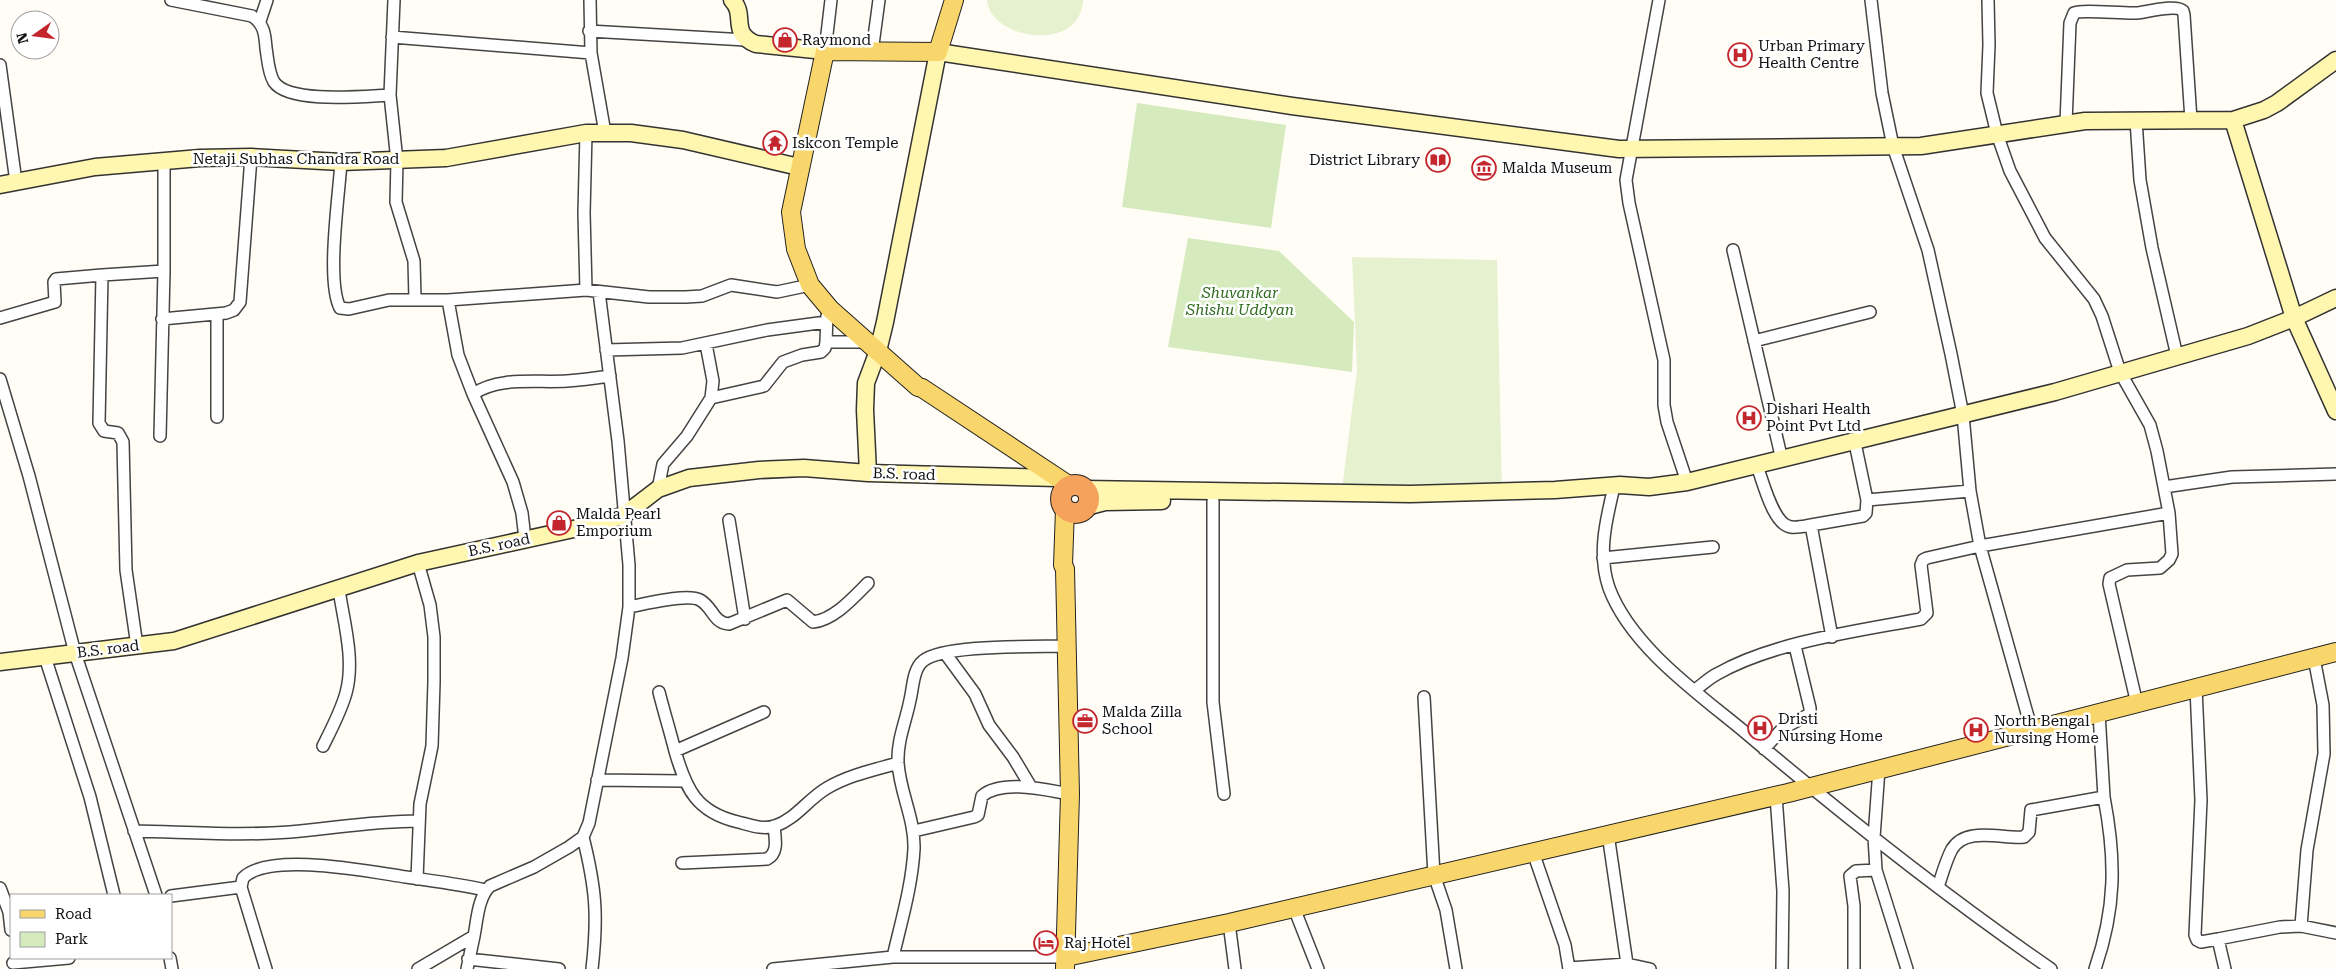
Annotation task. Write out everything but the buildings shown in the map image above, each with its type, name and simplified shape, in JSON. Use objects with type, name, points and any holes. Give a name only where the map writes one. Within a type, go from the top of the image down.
[{"type":"main road","points":[[954,0],[938,52],[825,51],[791,212],[792,233],[796,250],[810,285],[828,315],[874,347],[918,387],[1069,494],[1069,567],[1065,569],[1070,794],[1065,963],[1776,796],[2336,652]]},
{"type":"street","points":[[178,0],[252,16],[260,21],[265,32],[269,70],[275,83],[282,89],[321,96],[390,95]]},
{"type":"street","points":[[260,21],[267,0]]},
{"type":"street","points":[[394,0],[390,95],[397,161],[396,202],[414,261],[415,299]]},
{"type":"street","points":[[590,0],[591,53],[605,133]]},
{"type":"street","points":[[732,0],[738,11],[739,28],[746,40]]},
{"type":"street","points":[[590,31],[746,40],[756,44],[825,51],[830,0]]},
{"type":"street","points":[[872,52],[879,0]]},
{"type":"street","points":[[1659,0],[1626,180],[1629,203],[1664,360],[1664,404],[1687,482]]},
{"type":"street","points":[[1871,0],[1882,93],[1893,146],[1928,250],[1963,415],[1970,491],[1980,546],[2032,731]]},
{"type":"street","points":[[1988,0],[1987,93],[1997,134],[2010,171],[2045,238],[2094,299],[2102,316],[2120,372],[2150,425],[2164,486],[2172,547],[2169,560],[2160,568],[2126,570],[2115,574],[2110,578],[2109,584],[2137,704]]},
{"type":"street","points":[[2066,123],[2070,23],[2074,13],[2082,11],[2112,14],[2138,13],[2177,8],[2183,11],[2184,16],[2191,120]]},
{"type":"street","points":[[392,37],[591,53]]},
{"type":"street","points":[[868,472],[865,410],[866,383],[938,52],[1292,106],[1619,149],[1893,146],[1949,143],[2066,123],[2136,120],[2233,120],[2271,107],[2336,60]]},
{"type":"street","points":[[0,65],[8,184]]},
{"type":"street","points":[[2136,120],[2140,180],[2176,356]]},
{"type":"street","points":[[2233,120],[2294,318],[2336,410]]},
{"type":"street","points":[[586,133],[584,213],[586,290]]},
{"type":"street","name":"Netaji Subhas Chandra Road","points":[[8,184],[95,166],[164,161],[251,156],[342,162],[446,158],[586,133],[631,133],[683,140],[799,168]]},
{"type":"street","points":[[162,319],[217,314],[234,310],[240,302],[251,156]]},
{"type":"street","points":[[160,436],[164,271],[164,161]]},
{"type":"street","points":[[342,162],[334,279],[336,298],[340,308],[349,309],[389,300],[448,300],[586,290],[686,297],[702,296],[731,284],[777,292],[810,285]]},
{"type":"street","points":[[1733,250],[1782,460]]},
{"type":"street","points":[[0,318],[55,302],[54,282],[56,279],[164,271]]},
{"type":"street","points":[[102,275],[99,424],[104,431],[118,433],[123,442],[126,570],[137,646]]},
{"type":"street","points":[[592,969],[596,908],[594,881],[583,838],[589,823],[622,658],[629,607],[629,565],[618,441],[599,292]]},
{"type":"street","points":[[1069,494],[1105,502],[1484,501],[1555,498],[1687,482],[2055,392],[2266,329],[2336,298]]},
{"type":"street","points":[[448,300],[458,355],[472,394],[513,482],[522,513],[525,539]]},
{"type":"street","points":[[1754,341],[1870,312]]},
{"type":"street","points":[[217,314],[217,417]]},
{"type":"street","points":[[606,350],[652,350],[706,344],[828,315],[825,348],[821,352],[802,355],[783,362],[764,386],[711,398]]},
{"type":"street","points":[[2266,329],[2289,335],[2304,342]]},
{"type":"street","points":[[826,342],[874,347]]},
{"type":"street","points":[[658,489],[663,464],[687,436],[711,398],[713,382],[706,344]]},
{"type":"street","points":[[472,394],[483,388],[498,384],[610,376]]},
{"type":"street","points":[[0,379],[30,476],[75,653],[156,894]]},
{"type":"street","points":[[1757,466],[1775,514],[1782,524],[1790,527],[1811,525],[1863,516],[1866,513],[1867,500],[1855,442]]},
{"type":"street","name":"B.S. road","points":[[0,662],[174,641],[418,564],[601,523],[624,514],[658,489],[689,478],[759,470],[804,468],[868,472],[1069,494]]},
{"type":"street","points":[[2164,486],[2232,477],[2336,474]]},
{"type":"street","points":[[1069,494],[1410,494],[1501,492],[1620,485],[1605,525],[1603,558],[1609,588],[1628,624],[1654,652],[1695,690],[1808,787],[1938,887],[2051,969]]},
{"type":"street","points":[[1867,500],[1970,491]]},
{"type":"street","points":[[1213,501],[1211,608],[1213,702],[1224,794]]},
{"type":"street","points":[[1695,690],[1715,674],[1744,661],[1832,637],[1921,620],[1927,613],[1921,565],[1923,560],[1980,546],[2169,514]]},
{"type":"street","points":[[729,520],[745,619]]},
{"type":"street","points":[[1811,525],[1832,637]]},
{"type":"street","points":[[1603,558],[1713,547]]},
{"type":"street","points":[[417,879],[424,783],[432,746],[434,636],[430,605],[418,564]]},
{"type":"street","points":[[629,607],[688,597],[698,599],[705,604],[716,620],[722,623],[745,619],[787,600],[792,602],[813,622],[821,621],[853,599],[868,583]]},
{"type":"street","points":[[323,746],[341,709],[347,690],[349,649],[339,590]]},
{"type":"street","points":[[893,958],[910,885],[914,831],[898,763],[904,717],[916,671],[923,661],[946,653],[973,649],[1066,646]]},
{"type":"street","points":[[1764,749],[1782,728],[1810,714],[1795,646]]},
{"type":"street","points":[[946,653],[975,694],[989,725],[1013,757],[1031,787]]},
{"type":"street","points":[[45,657],[87,788],[114,894]]},
{"type":"street","points":[[2301,926],[2307,850],[2324,754],[2323,705],[2314,658]]},
{"type":"street","points":[[2196,688],[2201,800],[2195,935],[2197,940],[2201,942],[2263,929],[2301,926],[2336,933]]},
{"type":"street","points":[[658,692],[684,782],[695,799],[707,810],[723,819],[757,827],[774,826],[789,819],[826,788],[853,776],[898,763]]},
{"type":"street","points":[[1424,697],[1434,875],[1448,919],[1456,969]]},
{"type":"street","points":[[676,751],[764,712]]},
{"type":"street","points":[[2095,969],[2105,942],[2110,915],[2112,886],[2110,829],[2104,797],[2099,713]]},
{"type":"street","points":[[1879,769],[1874,837],[1876,870],[1907,969]]},
{"type":"street","points":[[597,780],[684,782]]},
{"type":"street","points":[[914,831],[978,815],[981,801],[986,794],[1000,789],[1031,787],[1070,794]]},
{"type":"street","points":[[1776,796],[1783,891],[1782,969]]},
{"type":"street","points":[[1938,887],[1952,850],[1958,842],[1977,836],[2024,837],[2029,832],[2031,810],[2104,797]]},
{"type":"street","points":[[134,831],[290,832],[370,822],[420,821]]},
{"type":"street","points":[[682,863],[767,859],[773,856],[775,851],[774,826]]},
{"type":"street","points":[[1608,834],[1627,964]]},
{"type":"street","points":[[558,969],[467,964],[485,890],[498,881],[534,867],[583,838]]},
{"type":"street","points":[[1533,852],[1565,945],[1569,968],[1627,964],[1650,969]]},
{"type":"street","points":[[266,969],[241,887],[243,878],[256,869],[308,864],[442,881],[485,890]]},
{"type":"street","points":[[1854,969],[1854,906],[1850,876],[1856,871],[1876,870]]},
{"type":"street","points":[[172,896],[241,887]]},
{"type":"street","points":[[0,888],[9,912],[10,921]]},
{"type":"street","points":[[1294,908],[1318,969]]},
{"type":"street","points":[[1229,923],[1236,969]]},
{"type":"street","points":[[418,969],[474,936]]},
{"type":"street","points":[[2218,939],[2225,969]]},
{"type":"street","points":[[773,969],[815,967],[893,958],[928,963],[1065,963]]},
{"type":"street","points":[[12,963],[58,959]]},
{"type":"green space","points":[[987,0],[1083,0],[1078,17],[1068,28],[1053,34],[1035,35],[1018,32],[1003,24],[992,14]]},
{"type":"green space","points":[[1137,103],[1286,125],[1271,228],[1122,207]]},
{"type":"green space","name":"Shuvankar Shishu Uddyan","points":[[1188,238],[1279,251],[1354,322],[1352,372],[1168,347]]},
{"type":"green space","points":[[1352,257],[1497,260],[1502,495],[1342,489],[1357,370]]},
{"type":"place","name":"Raymond","points":[[785,40]]},
{"type":"place","name":"Urban Primary Health Centre","points":[[1740,55]]},
{"type":"place","name":"Iskcon Temple","points":[[775,143]]},
{"type":"place","name":"District Library","points":[[1438,160]]},
{"type":"place","name":"Malda Museum","points":[[1484,168]]},
{"type":"place","name":"Dishari Health Point Pvt Ltd","points":[[1749,418]]},
{"type":"place","name":"Malda Pearl Emporium","points":[[559,523]]},
{"type":"place","name":"Malda Zilla School","points":[[1085,721]]},
{"type":"place","name":"Dristi Nursing Home","points":[[1760,728]]},
{"type":"place","name":"North Bengal Nursing Home","points":[[1976,730]]},
{"type":"place","name":"Raj Hotel","points":[[1046,943]]}]
